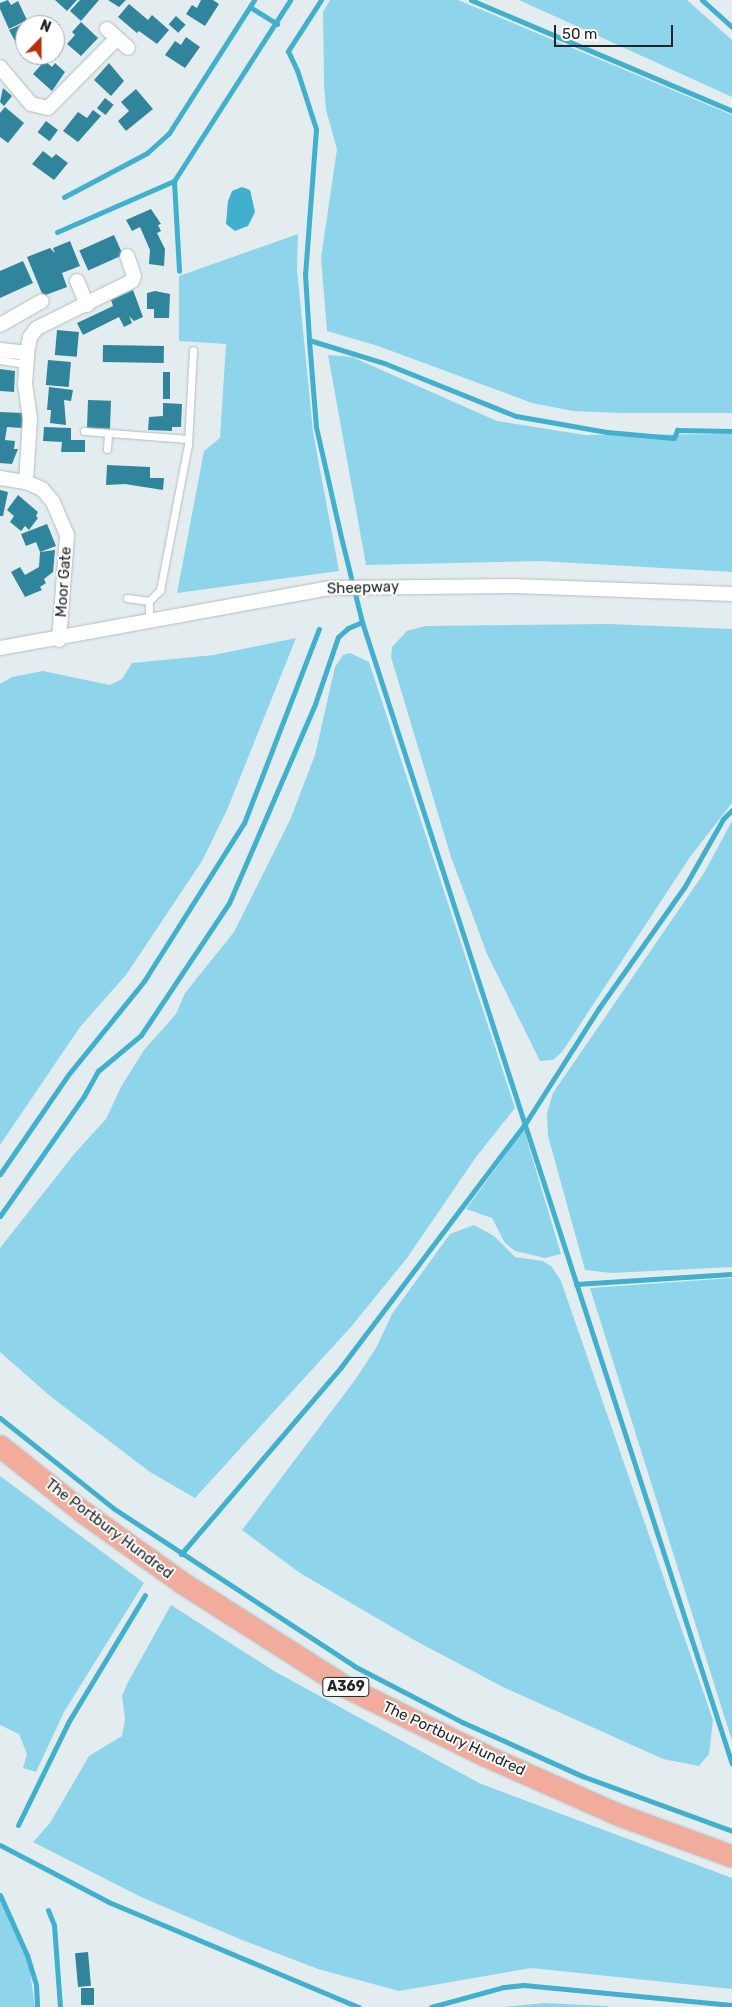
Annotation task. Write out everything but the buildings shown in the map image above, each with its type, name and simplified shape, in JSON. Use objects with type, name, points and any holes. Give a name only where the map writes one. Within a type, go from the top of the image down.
[{"type":"main road","name":"The Portbury Hundred","points":[[0,1446],[83,1512],[181,1582],[344,1686],[484,1755],[617,1814],[732,1856]]},
{"type":"street","points":[[0,67],[30,104],[48,108],[112,33],[128,48]]},
{"type":"street","points":[[26,482],[30,418],[25,385],[27,358],[36,330],[132,282],[134,276],[127,256]]},
{"type":"street","points":[[77,281],[87,305]]},
{"type":"street","points":[[0,325],[42,302]]},
{"type":"street","points":[[20,314],[36,330]]},
{"type":"street","points":[[0,350],[27,358]]},
{"type":"street","name":"Moor Gate","points":[[0,478],[26,482],[42,490],[53,502],[67,535],[59,640]]},
{"type":"street","name":"Sheepway","points":[[0,648],[59,640],[293,593],[354,588],[514,586],[732,594]]},
{"type":"lane","points":[[149,621],[149,601],[160,590],[188,439],[192,350]]},
{"type":"lane","points":[[0,360],[27,358]]},
{"type":"lane","points":[[84,431],[188,439]]},
{"type":"lane","points":[[107,449],[108,433]]},
{"type":"lane","points":[[127,598],[149,601]]},
{"type":"shaded area","points":[[330,0],[458,0],[732,115],[732,413],[573,411],[532,403],[378,346],[327,331],[321,258],[337,149],[326,110],[324,84],[323,12]]},
{"type":"shaded area","points":[[519,0],[687,0],[732,40],[732,97]]},
{"type":"shaded area","points":[[242,187],[250,190],[255,212],[248,226],[235,231],[226,224],[228,201],[232,191]]},
{"type":"shaded area","points":[[298,234],[297,269],[313,432],[339,571],[177,593],[204,451],[220,438],[226,344],[179,341],[179,276]]},
{"type":"shaded area","points":[[328,355],[352,357],[497,421],[585,435],[732,434],[732,572],[540,561],[366,565]]},
{"type":"shaded area","points":[[609,624],[732,629],[732,803],[690,857],[562,1052],[553,1060],[540,1061],[487,954],[451,857],[391,657],[392,647],[407,631],[425,626]]},
{"type":"shaded area","points":[[296,638],[227,810],[202,861],[126,975],[80,1027],[0,1145],[0,684],[12,677],[43,671],[110,685],[122,679],[132,663],[214,655]]},
{"type":"shaded area","points":[[350,653],[369,662],[515,1108],[476,1157],[407,1258],[350,1328],[195,1498],[150,1472],[50,1396],[0,1352],[0,1248],[75,1153],[106,1119],[121,1087],[144,1050],[176,1014],[185,993],[234,932],[290,820],[315,755],[335,667],[343,655]]},
{"type":"shaded area","points":[[732,821],[732,1267],[612,1273],[585,1270],[548,1136],[547,1113],[553,1093],[704,873]]},
{"type":"shaded area","points":[[524,1130],[561,1254],[545,1258],[515,1251],[505,1243],[492,1218],[466,1209]]},
{"type":"shaded area","points":[[474,1225],[494,1236],[515,1257],[543,1261],[552,1267],[561,1281],[713,1720],[709,1754],[699,1766],[663,1759],[503,1687],[414,1640],[300,1573],[242,1530],[355,1380],[376,1348],[392,1314],[450,1234]]},
{"type":"shaded area","points":[[732,1278],[732,1741],[590,1288]]},
{"type":"shaded area","points":[[0,1476],[144,1583],[64,1712],[36,1772],[23,1768],[27,1754],[19,1734],[0,1725]]},
{"type":"shaded area","points":[[171,1605],[274,1671],[479,1783],[732,1878],[732,1989],[531,1968],[399,1991],[318,1969],[242,1940],[141,1897],[33,1842],[50,1823],[89,1756],[122,1736],[125,1719],[122,1696]]},
{"type":"shaded area","points":[[0,1898],[28,1956],[35,2007],[0,2007]]},
{"type":"shaded area","points":[[544,2003],[608,2006],[608,2007],[502,2007]]},
{"type":"waterway","points":[[64,197],[147,153],[169,133],[254,0]]},
{"type":"waterway","points":[[57,232],[174,181],[290,0]]},
{"type":"waterway","points":[[321,0],[288,51],[297,70],[316,129],[305,274],[316,427],[340,533],[362,622],[732,1764]]},
{"type":"waterway","points":[[471,0],[732,111]]},
{"type":"waterway","points":[[702,0],[732,27]]},
{"type":"waterway","points":[[250,7],[277,24]]},
{"type":"waterway","points":[[174,181],[179,271]]},
{"type":"waterway","points":[[309,340],[384,363],[516,416],[607,432],[674,438],[677,430],[732,431]]},
{"type":"waterway","points":[[0,1216],[84,1096],[98,1071],[141,1035],[229,903],[315,704],[338,637],[348,628],[362,622]]},
{"type":"waterway","points":[[0,1174],[68,1075],[144,981],[244,823],[319,629]]},
{"type":"waterway","points":[[181,1554],[341,1367],[525,1124],[599,1008],[685,886],[723,819],[732,810]]},
{"type":"waterway","points":[[576,1284],[732,1274]]},
{"type":"waterway","points":[[0,1418],[113,1508],[354,1666],[462,1722],[582,1776],[732,1831]]},
{"type":"waterway","points":[[18,1825],[69,1721],[145,1595]]},
{"type":"waterway","points":[[0,1845],[111,1903],[359,2007]]},
{"type":"waterway","points":[[0,1895],[27,1955],[36,1985],[37,2007]]},
{"type":"waterway","points":[[48,1910],[54,1925],[60,2007]]},
{"type":"waterway","points":[[431,2007],[504,1987],[524,1985],[732,2005]]}]
